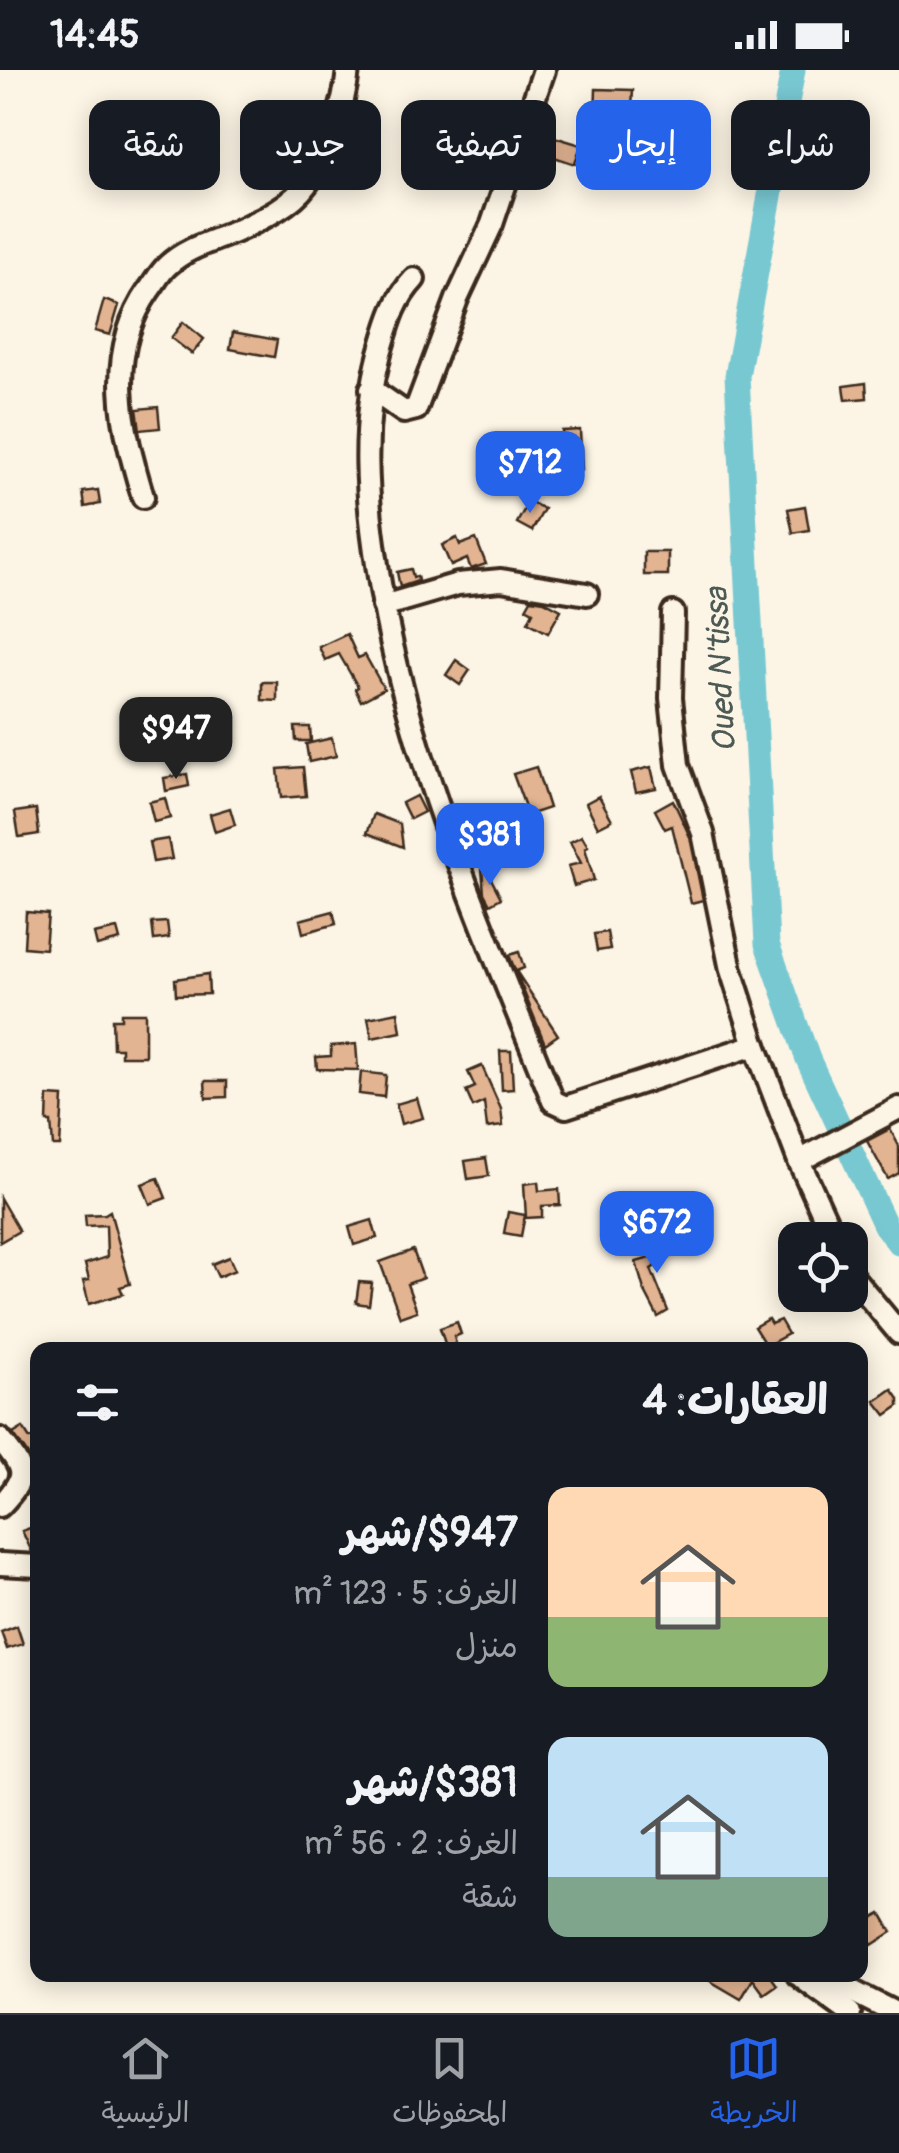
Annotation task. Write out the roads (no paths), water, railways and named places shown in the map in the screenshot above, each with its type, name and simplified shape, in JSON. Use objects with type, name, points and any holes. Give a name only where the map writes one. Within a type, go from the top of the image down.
[{"type":"street","points":[[143,497],[121,416],[121,367],[133,314],[166,266],[201,243],[261,218],[306,186],[339,112],[348,70]]},
{"type":"street","points":[[371,388],[404,412],[416,409],[456,299],[492,224],[544,70]]},
{"type":"street","points":[[414,279],[395,305],[371,388],[366,446],[368,507],[383,606],[412,723],[448,840],[553,1101],[566,1106],[755,1045]]},
{"type":"street","points":[[383,606],[458,584],[501,580],[587,594]]},
{"type":"street","points":[[673,612],[671,698],[678,764],[702,833],[731,970],[755,1045],[827,1222]]},
{"type":"street","points":[[799,1161],[899,1108]]},
{"type":"street","points":[[868,1296],[899,1333]]},
{"type":"street","points":[[0,1439],[17,1460],[22,1474],[21,1482],[0,1506]]},
{"type":"street","points":[[0,1564],[30,1566]]},
{"type":"street","points":[[807,1982],[850,2013]]},
{"type":"street","points":[[829,1982],[895,2013]]},
{"type":"waterway","name":"Oued N'tissa","points":[[793,70],[737,376],[767,944],[808,1059],[885,1225],[899,1243]]}]
